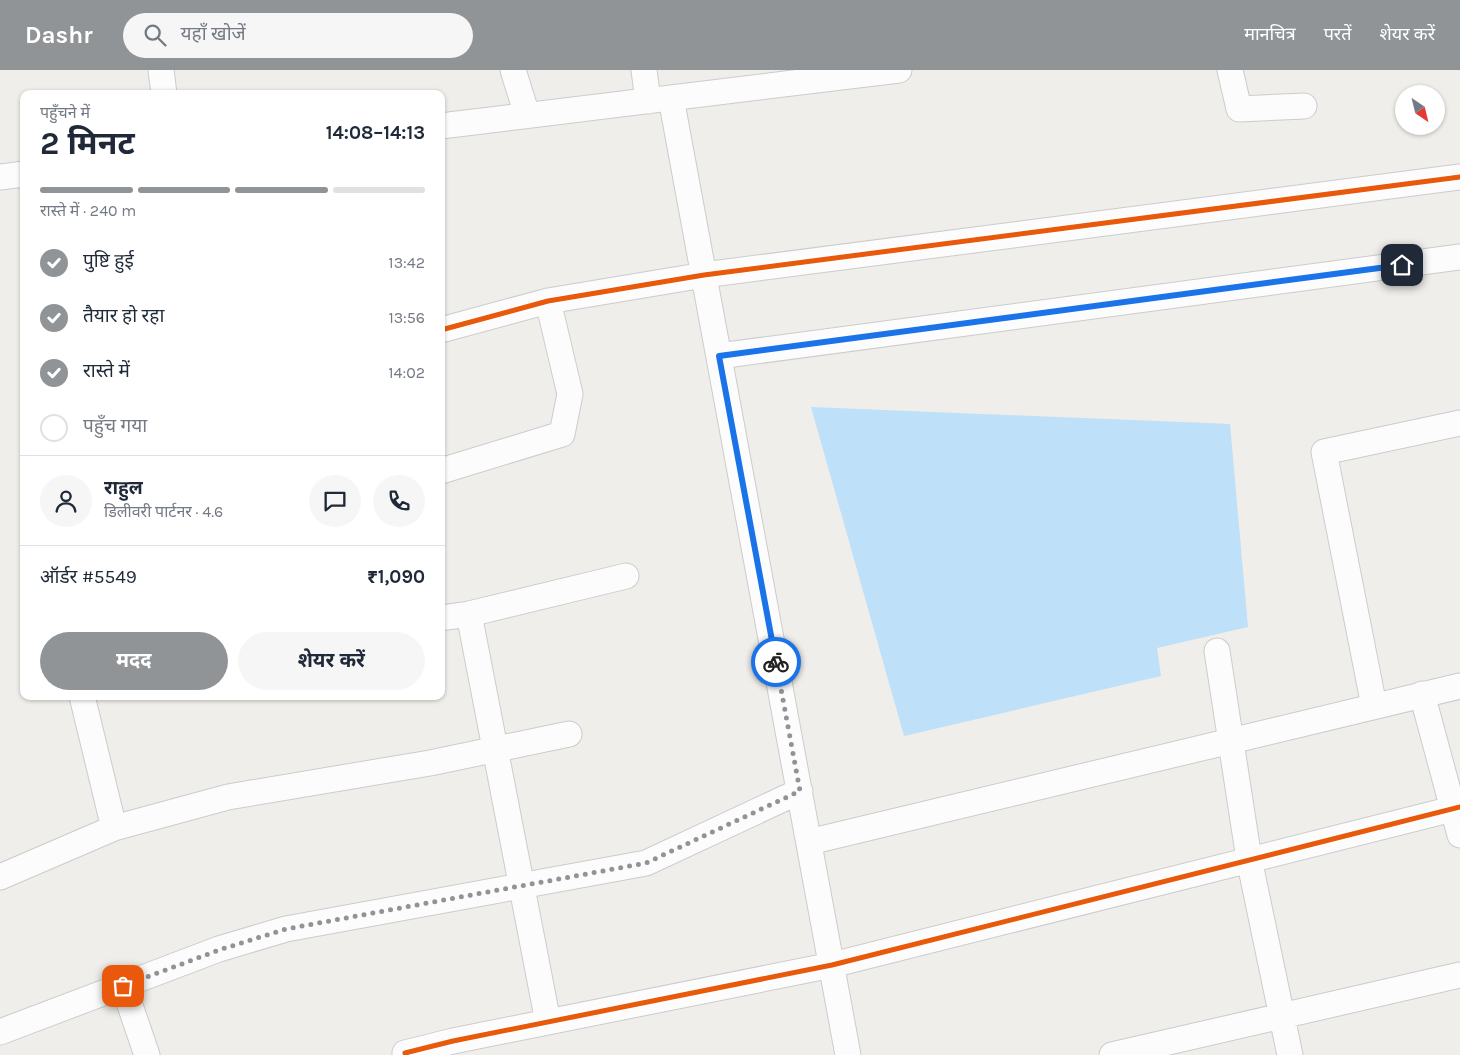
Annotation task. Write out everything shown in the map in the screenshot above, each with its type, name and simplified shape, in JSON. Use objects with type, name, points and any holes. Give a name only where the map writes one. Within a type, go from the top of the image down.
[{"type":"street","points":[[161,70],[164,90]]},
{"type":"street","points":[[513,70],[527,115]]},
{"type":"street","points":[[644,70],[659,99],[704,276],[848,1055]]},
{"type":"street","points":[[445,125],[898,70]]},
{"type":"street","points":[[1230,70],[1239,109],[1304,106]]},
{"type":"street","points":[[0,177],[20,174]]},
{"type":"street","points":[[445,329],[548,301],[704,276],[1460,177]]},
{"type":"street","points":[[719,356],[1460,258]]},
{"type":"street","points":[[445,470],[562,434],[570,394],[548,301]]},
{"type":"street","points":[[1374,706],[1324,452],[1460,423]]},
{"type":"street","points":[[445,617],[469,614],[626,576]]},
{"type":"street","points":[[469,614],[548,1022]]},
{"type":"street","points":[[1216,651],[1249,858],[1290,1055]]},
{"type":"street","points":[[809,842],[1230,739],[1460,686]]},
{"type":"street","points":[[1422,694],[1456,808],[1460,835]]},
{"type":"street","points":[[83,700],[114,828]]},
{"type":"street","points":[[0,876],[114,828],[228,797],[495,751],[569,734]]},
{"type":"street","points":[[0,1032],[219,950],[286,929],[646,863],[800,791]]},
{"type":"street","points":[[404,1054],[453,1041],[832,964],[1249,858],[1456,808]]},
{"type":"street","points":[[1112,1055],[1460,975]]},
{"type":"street","points":[[123,986],[147,1055]]},
{"type":"water","points":[[811,407],[1230,424],[1248,627],[1157,648],[1161,676],[904,736]]},
{"type":"cycle path","points":[[445,329],[548,301],[704,275],[1460,177]]},
{"type":"cycle path","points":[[406,1055],[405,1053],[453,1041],[832,965],[1460,807]]},
{"type":"way so far","points":[[123,986],[219,950],[286,929],[646,863],[800,791],[776,662]]},
{"type":"route","points":[[776,662],[719,356],[1402,265]]}]
